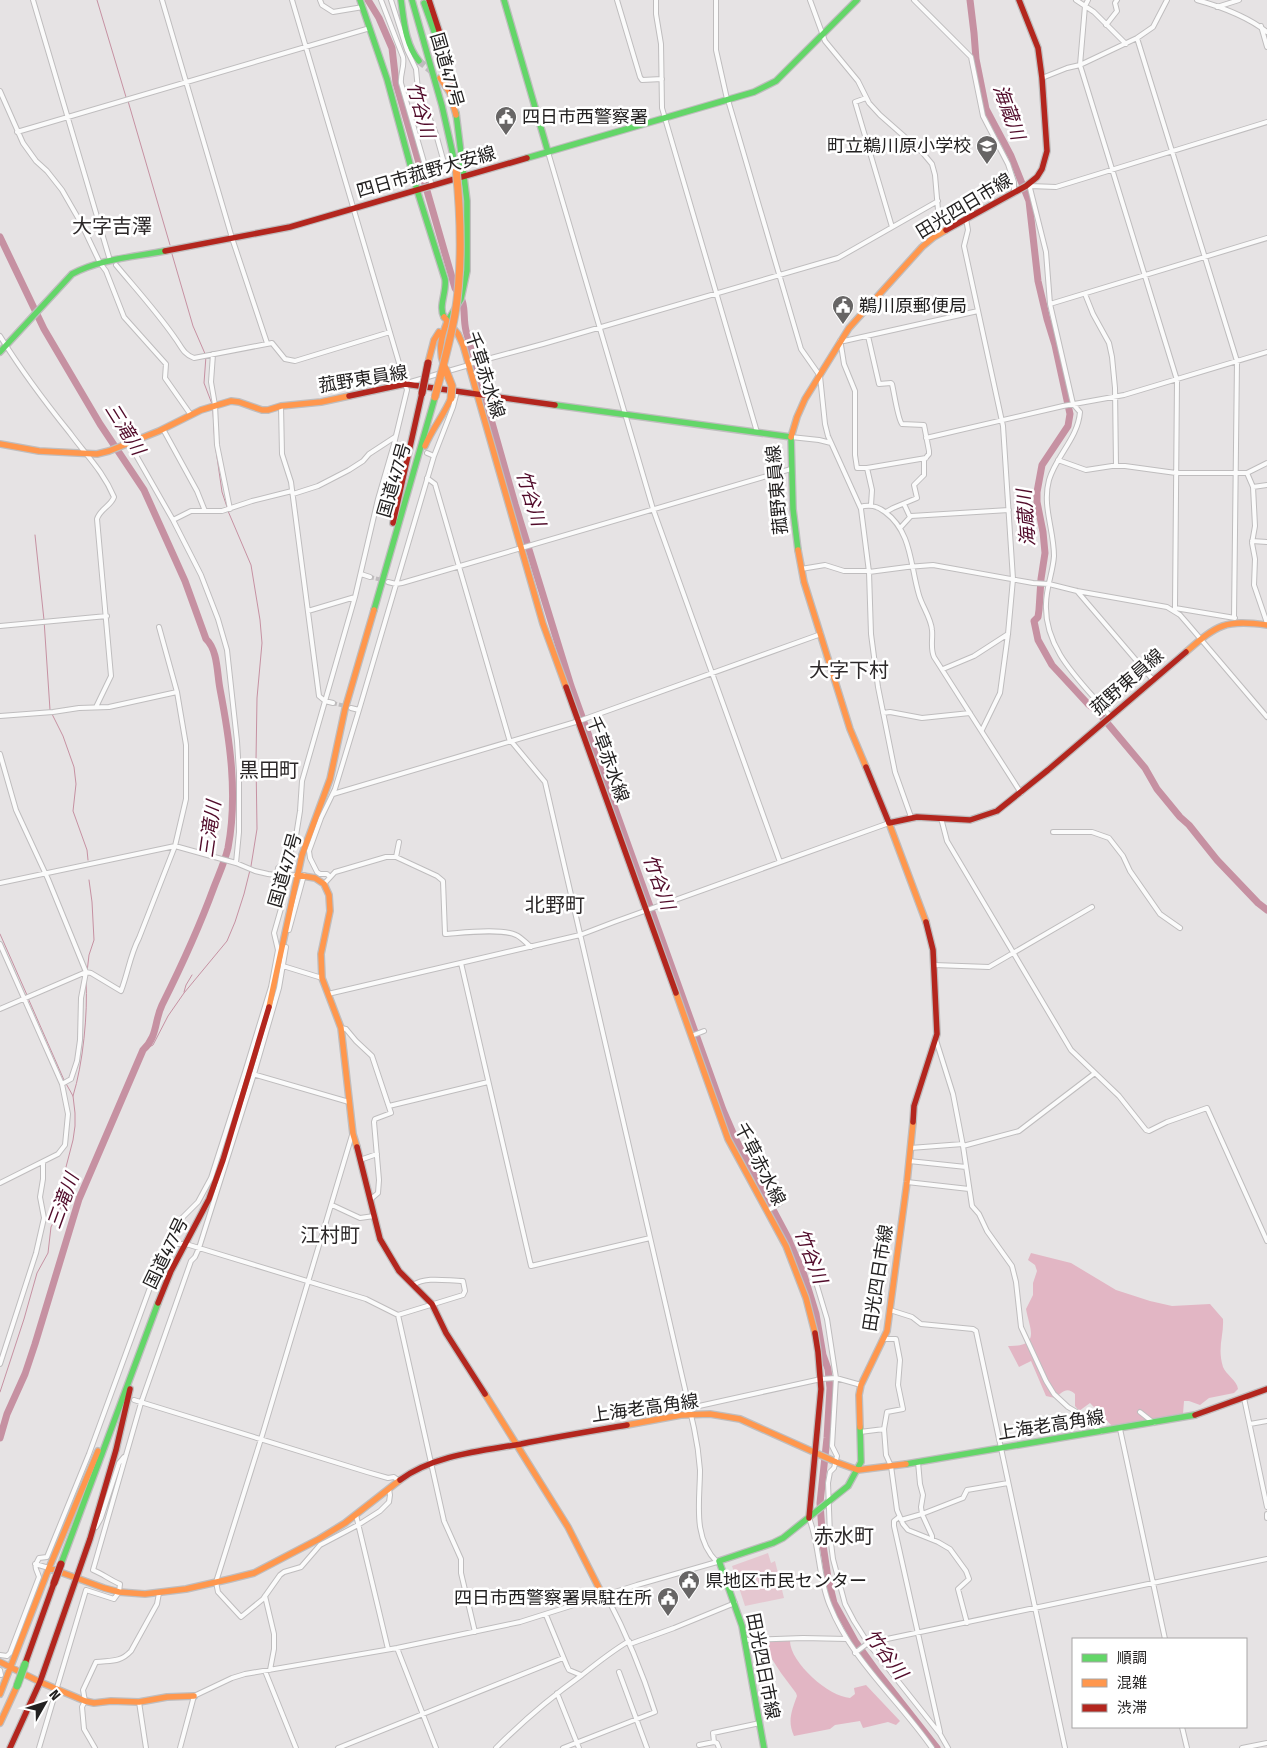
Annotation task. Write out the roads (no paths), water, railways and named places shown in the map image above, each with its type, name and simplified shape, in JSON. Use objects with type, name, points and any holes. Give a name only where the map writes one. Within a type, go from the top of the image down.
[{"type":"main road","points":[[401,0],[409,42],[413,54],[419,61]]},
{"type":"main road","name":"国道477号","points":[[0,1723],[17,1686],[147,1331],[171,1271],[209,1199],[252,1073],[278,971],[287,918],[330,779],[345,708],[388,553],[435,397],[455,314],[459,280],[461,222],[456,168],[442,106],[412,0]]},
{"type":"main road","points":[[504,0],[548,152]]},
{"type":"main road","name":"四日市菰野大安線","points":[[0,352],[72,274],[83,268],[100,262],[290,227],[754,92],[776,81],[857,0]]},
{"type":"main road","name":"田光四日市線","points":[[791,437],[797,417],[819,374],[839,342],[860,314],[922,247],[940,233],[1028,186],[1042,169],[1046,151],[1042,78],[1038,48],[1019,0]]},
{"type":"main road","name":"千草赤水線","points":[[427,2],[447,56],[468,205],[466,275],[463,292],[447,322],[458,334],[484,395],[521,548],[544,624],[728,1139],[785,1243],[805,1291],[817,1342],[822,1379],[811,1516]]},
{"type":"main road","points":[[362,4],[387,80],[445,279],[446,288],[441,311],[447,322]]},
{"type":"main road","points":[[440,78],[450,93],[456,115]]},
{"type":"main road","points":[[388,553],[395,512],[428,363],[434,340],[447,322]]},
{"type":"main road","points":[[388,553],[427,439],[449,406],[452,386],[439,348],[440,337],[447,322]]},
{"type":"main road","name":"菰野東員線","points":[[0,444],[39,451],[97,454],[163,429],[213,405],[231,401],[268,410],[281,406],[321,402],[405,384],[791,437],[794,520],[801,569],[820,634],[861,758],[889,823],[911,817],[970,820],[998,811],[1201,638],[1219,626],[1236,620],[1267,624]]},
{"type":"main road","name":"田光四日市線","points":[[764,1748],[745,1640],[735,1603],[718,1561],[778,1541],[848,1486],[862,1462],[859,1395],[861,1385],[884,1339],[890,1310],[907,1182],[913,1113],[917,1093],[936,1040],[933,950],[926,920],[889,823]]},
{"type":"main road","points":[[300,875],[315,878],[324,884],[329,894],[330,911],[321,954],[322,978],[341,1028],[353,1134],[380,1239],[399,1271],[432,1304],[446,1333],[568,1527],[604,1595]]},
{"type":"main road","points":[[10,1748],[40,1682],[90,1539],[116,1450],[131,1383],[147,1331]]},
{"type":"main road","points":[[0,1694],[49,1568],[136,1361]]},
{"type":"main road","name":"上海老高角線","points":[[49,1568],[119,1592],[145,1594],[216,1582],[254,1573],[320,1539],[356,1515],[411,1472],[432,1463],[451,1457],[690,1411],[740,1419],[835,1462],[858,1470],[1102,1432],[1201,1414],[1267,1389]]},
{"type":"main road","points":[[0,1662],[85,1701],[101,1703],[110,1701],[139,1702],[167,1697],[194,1696]]},
{"type":"street","points":[[33,0],[109,257]]},
{"type":"street","points":[[162,0],[232,238],[267,343]]},
{"type":"street","points":[[0,1655],[7,1656],[10,1654],[39,1576],[35,1571],[35,1564],[39,1558],[47,1557],[89,1454],[166,1244],[174,1226],[198,1202],[211,1178],[234,1107],[271,988],[278,950],[274,933],[282,904],[278,868],[288,860],[296,836],[302,781],[355,597],[378,499],[407,390],[292,0]]},
{"type":"street","points":[[320,0],[322,5],[333,12],[362,4]]},
{"type":"street","points":[[381,0],[403,57],[404,65],[401,83],[432,185]]},
{"type":"street","points":[[391,0],[407,50],[416,69],[418,90],[436,134],[446,170]]},
{"type":"street","points":[[616,0],[640,77],[644,80],[662,79]]},
{"type":"street","points":[[656,0],[656,14],[661,44],[662,105],[665,118],[757,432]]},
{"type":"street","points":[[716,0],[716,50],[727,99],[801,349],[819,374],[822,384],[825,424],[830,443],[860,507],[869,571],[871,634],[883,713],[895,772],[911,817]]},
{"type":"street","points":[[810,0],[829,47],[858,81],[866,98],[880,115],[927,158],[934,170],[940,233]]},
{"type":"street","points":[[914,0],[971,57],[983,116],[1008,164],[1016,192]]},
{"type":"street","points":[[1076,0],[1126,44]]},
{"type":"street","points":[[1088,0],[1085,6],[1080,66],[1177,380],[1175,609],[1267,717]]},
{"type":"street","points":[[1106,25],[1117,11],[1117,0]]},
{"type":"street","points":[[1042,78],[1067,68],[1080,66],[1137,38],[1153,27],[1167,0]]},
{"type":"street","points":[[1197,0],[1239,14],[1261,26],[1267,32]]},
{"type":"street","points":[[1217,7],[1239,0]]},
{"type":"street","points":[[1261,26],[1267,47]]},
{"type":"street","points":[[17,132],[370,28]]},
{"type":"street","points":[[801,569],[825,565],[840,571],[869,571],[933,565],[1033,583],[1049,584],[1077,591],[1236,620],[1237,361],[1137,38]]},
{"type":"street","points":[[0,90],[17,132],[29,152],[62,190],[81,222],[106,271],[124,317],[166,364],[165,378],[190,415]]},
{"type":"street","points":[[866,98],[855,102],[892,227]]},
{"type":"street","points":[[1109,717],[1054,646],[1046,618],[1046,603],[1054,555],[1047,510],[1047,488],[1052,471],[1074,435],[1080,412],[1073,404],[1050,304],[1046,252],[1028,186],[1052,188],[1267,122]]},
{"type":"street","points":[[548,152],[653,509],[780,862]]},
{"type":"street","points":[[405,384],[838,258],[938,202]]},
{"type":"street","points":[[966,219],[968,230],[964,246],[1002,420],[1013,578],[1000,693],[982,730]]},
{"type":"street","points":[[1050,304],[1267,238]]},
{"type":"street","points":[[116,265],[160,318],[187,355],[194,358],[272,342],[285,358],[295,361],[390,332]]},
{"type":"street","points":[[1085,294],[1093,314],[1109,343],[1112,357],[1116,466]]},
{"type":"street","points":[[926,458],[857,468],[855,455],[855,391],[844,364],[839,342],[978,311]]},
{"type":"street","points":[[0,336],[20,369],[94,462],[114,497],[111,503],[100,512],[97,519],[111,676],[96,707]]},
{"type":"street","points":[[868,336],[879,384],[892,384],[899,421],[902,424],[924,425],[929,445],[929,454],[924,460],[924,475],[914,485],[918,498],[891,508],[886,512]]},
{"type":"street","points":[[926,438],[1114,396],[1177,380],[1267,352]]},
{"type":"street","points":[[213,354],[211,382],[213,405],[218,452],[229,509]]},
{"type":"street","points":[[479,361],[484,395]]},
{"type":"street","points":[[330,877],[327,874],[317,872],[310,858],[309,851],[341,772],[434,456],[453,407],[457,391]]},
{"type":"street","points":[[281,406],[282,454],[291,482],[319,696],[333,703]]},
{"type":"street","points":[[163,429],[205,511]]},
{"type":"street","points":[[173,520],[190,511],[229,509],[252,501],[318,486],[349,470],[363,461],[368,454],[395,437]]},
{"type":"street","points":[[791,437],[830,443]]},
{"type":"street","points":[[128,443],[173,520],[206,588],[227,650],[239,774],[239,832],[235,863]]},
{"type":"street","points":[[394,444],[404,447]]},
{"type":"street","points":[[427,452],[434,456]]},
{"type":"street","points":[[1058,460],[1086,470],[1116,466],[1176,472],[1236,473],[1247,473],[1267,463]]},
{"type":"street","points":[[867,468],[872,490],[871,505]]},
{"type":"street","points":[[388,582],[396,584],[459,567],[792,469]]},
{"type":"street","points":[[1247,473],[1254,487],[1255,521],[1252,541],[1254,585],[1267,624]]},
{"type":"street","points":[[180,1748],[194,1696],[232,1678],[397,1648],[546,1615],[604,1595],[718,1561],[705,1545],[698,1517],[700,1467],[697,1444],[545,782],[511,741],[435,484],[428,478]]},
{"type":"street","points":[[1254,487],[1267,486]]},
{"type":"street","points":[[904,504],[910,517]]},
{"type":"street","points":[[860,507],[871,505],[886,512],[901,527],[908,544],[919,597],[932,626],[932,652],[1021,793]]},
{"type":"street","points":[[901,527],[910,517],[1009,510]]},
{"type":"street","points":[[1252,541],[1267,542]]},
{"type":"street","points":[[361,574],[370,577]]},
{"type":"street","points":[[1077,591],[1153,680]]},
{"type":"street","points":[[308,611],[355,597]]},
{"type":"street","points":[[0,626],[107,616]]},
{"type":"street","points":[[87,972],[121,990],[128,972],[132,951],[139,938],[175,846],[186,799],[186,745],[177,692],[159,627]]},
{"type":"street","points":[[333,794],[578,721],[820,634]]},
{"type":"street","points":[[943,669],[974,656],[1008,634]]},
{"type":"street","points":[[0,716],[109,707],[177,692]]},
{"type":"street","points":[[351,708],[359,710]]},
{"type":"street","points":[[883,713],[890,712],[922,718],[970,713]]},
{"type":"street","points":[[0,754],[16,810],[87,972],[81,998],[80,1040],[77,1061],[65,1083]]},
{"type":"street","points":[[941,818],[946,841],[1071,1050],[1119,1096],[1146,1130],[1149,1131],[1167,1122],[1207,1108],[1267,1240]]},
{"type":"street","points":[[328,994],[580,935],[889,823]]},
{"type":"street","points":[[1054,832],[1092,832],[1109,838],[1123,856],[1130,871],[1157,911],[1168,921],[1180,926],[1180,928]]},
{"type":"street","points":[[396,857],[399,842]]},
{"type":"street","points":[[0,883],[175,846],[235,863],[255,871],[280,876],[300,875],[286,941],[279,988],[199,1248],[196,1257],[192,1261],[141,1403],[93,1570],[120,1584],[119,1592],[114,1599],[86,1590],[39,1748]]},
{"type":"street","points":[[324,884],[335,872],[386,857],[396,857],[443,880],[445,934],[472,931],[512,933],[531,947]]},
{"type":"street","points":[[934,965],[989,967],[1092,907]]},
{"type":"street","points":[[0,944],[65,1083],[68,1114],[65,1144],[58,1154],[0,1183]]},
{"type":"street","points":[[461,963],[531,1266],[650,1238]]},
{"type":"street","points":[[283,966],[322,978]]},
{"type":"street","points":[[0,1009],[87,972]]},
{"type":"street","points":[[341,1028],[346,1029],[356,1042],[372,1056],[391,1113],[375,1119],[380,1180],[378,1192],[371,1199]]},
{"type":"street","points":[[692,1036],[704,1032]]},
{"type":"street","points":[[936,1040],[953,1094],[969,1190],[974,1208],[987,1231],[1012,1266],[1016,1282],[1021,1327],[1049,1386],[1056,1396],[1102,1432]]},
{"type":"street","points":[[252,1073],[349,1102]]},
{"type":"street","points":[[910,1148],[963,1145],[1019,1131],[1094,1073]]},
{"type":"street","points":[[389,1106],[488,1082]]},
{"type":"street","points":[[353,1134],[261,1440],[216,1582],[218,1592],[242,1617],[265,1596],[280,1575],[301,1567],[320,1545],[358,1525],[384,1507],[389,1502],[389,1489]]},
{"type":"street","points":[[360,1160],[377,1154]]},
{"type":"street","points":[[909,1161],[966,1167]]},
{"type":"street","points":[[0,1364],[33,1263],[44,1218],[40,1197],[43,1162]]},
{"type":"street","points":[[907,1182],[969,1190]]},
{"type":"street","points":[[767,1211],[780,1203]]},
{"type":"street","points":[[332,1205],[360,1218],[374,1216]]},
{"type":"street","points":[[166,1244],[186,1244],[366,1299],[398,1315],[465,1294],[463,1281],[434,1280],[423,1281],[413,1285]]},
{"type":"street","points":[[812,1269],[827,1319],[836,1378],[832,1446],[837,1456],[834,1468],[829,1474],[827,1504],[833,1559],[840,1588],[854,1621],[868,1643],[940,1734],[948,1748]]},
{"type":"street","points":[[890,1310],[912,1317],[921,1324],[973,1329],[976,1331],[1065,1748]]},
{"type":"street","points":[[398,1315],[444,1521],[461,1558],[461,1573],[475,1632]]},
{"type":"street","points":[[884,1339],[896,1339],[900,1360],[898,1384],[903,1409],[887,1412],[884,1429],[886,1455],[891,1466],[900,1518],[908,1530],[932,1539],[950,1549],[969,1577],[958,1589],[967,1623]]},
{"type":"street","points":[[690,1411],[822,1379],[836,1378],[861,1385]]},
{"type":"street","points":[[112,1392],[118,1395]]},
{"type":"street","points":[[1244,1398],[1267,1507]]},
{"type":"street","points":[[134,1400],[367,1472],[388,1478],[394,1477],[399,1482]]},
{"type":"street","points":[[1140,1412],[1154,1423]]},
{"type":"street","points":[[1250,1424],[1267,1421]]},
{"type":"street","points":[[860,1432],[884,1429]]},
{"type":"street","points":[[1120,1429],[1164,1638]]},
{"type":"street","points":[[90,1539],[101,1518],[119,1463],[125,1456]]},
{"type":"street","points":[[918,1462],[920,1484],[924,1495],[921,1507],[922,1514],[932,1539]]},
{"type":"street","points":[[940,1734],[894,1521],[922,1514],[963,1498],[967,1490],[1008,1483]]},
{"type":"street","points":[[356,1515],[388,1649]]},
{"type":"street","points":[[811,1516],[829,1605],[856,1652],[932,1748]]},
{"type":"street","points":[[856,1652],[868,1643],[1267,1560]]},
{"type":"street","points":[[35,1564],[49,1568]]},
{"type":"street","points":[[96,1748],[84,1729],[82,1707],[85,1701],[83,1690],[92,1667],[96,1662],[125,1658],[131,1651],[157,1604],[159,1592]]},
{"type":"street","points":[[563,1748],[655,1712],[630,1642],[604,1595]]},
{"type":"street","points":[[265,1596],[274,1634],[274,1649],[270,1670]]},
{"type":"street","points":[[496,1748],[502,1746],[527,1718],[601,1658],[630,1642],[674,1628],[735,1603]]},
{"type":"street","points":[[546,1615],[569,1670],[581,1675]]},
{"type":"street","points":[[745,1640],[847,1639]]},
{"type":"street","points":[[397,1648],[436,1748]]},
{"type":"street","points":[[338,1748],[563,1658]]},
{"type":"street","points":[[0,1670],[1,1675]]},
{"type":"street","points":[[265,1671],[296,1748]]},
{"type":"street","points":[[619,1672],[647,1748]]},
{"type":"street","points":[[557,1693],[579,1748]]},
{"type":"street","points":[[139,1702],[146,1748]]},
{"type":"street","points":[[719,1748],[717,1743],[714,1742],[713,1733],[760,1723]]},
{"type":"street","points":[[1182,1728],[1187,1748]]},
{"type":"street","points":[[699,1746],[714,1742]]},
{"type":"street","points":[[1242,1748],[1267,1743]]},
{"type":"waterway","points":[[97,0],[126,97]]},
{"type":"waterway","name":"竹谷川","points":[[368,0],[379,18],[392,48],[396,83],[455,288],[462,299],[466,331],[515,504],[571,686],[723,1110],[736,1140],[787,1236],[804,1275],[816,1314],[823,1355],[828,1369],[830,1388],[820,1503],[823,1545],[834,1603],[855,1641],[937,1748]]},
{"type":"waterway","name":"海蔵川","points":[[970,0],[976,59],[986,109],[1011,156],[1029,201],[1038,281],[1055,345],[1070,414],[1068,426],[1042,465],[1037,492],[1045,553],[1038,617],[1034,621],[1038,640],[1052,665],[1088,704],[1098,712],[1145,768],[1157,789],[1180,817],[1189,825],[1217,860],[1267,910]]},
{"type":"waterway","points":[[128,101],[170,245]]},
{"type":"waterway","name":"三滝川","points":[[0,237],[44,329],[100,424],[144,490],[185,581],[206,639],[213,649],[215,656],[232,768],[231,828],[224,863],[183,962],[162,1005],[151,1039],[143,1050],[79,1199],[35,1344],[25,1374],[7,1414],[0,1438]]},
{"type":"waterway","points":[[172,254],[193,326],[206,356],[204,383],[212,404]]},
{"type":"waterway","points":[[213,410],[215,444]]},
{"type":"waterway","points":[[216,450],[222,492],[227,507]]},
{"type":"waterway","points":[[143,1050],[153,1045],[168,1016],[184,993],[227,941],[244,894],[257,829],[257,698],[262,643],[260,620],[251,565],[228,511]]},
{"type":"waterway","points":[[35,535],[44,620],[50,710],[63,736],[74,767],[76,784],[73,811],[87,850],[88,860]]},
{"type":"waterway","points":[[87,972],[89,955],[94,940],[89,880]]},
{"type":"waterway","points":[[0,934],[27,995]]},
{"type":"waterway","points":[[184,992],[192,975]]},
{"type":"waterway","points":[[73,1096],[80,1069],[84,1038],[86,981]]},
{"type":"waterway","points":[[0,1392],[37,1273],[48,1253],[51,1227],[66,1197],[66,1167],[75,1126],[73,1096],[64,1080],[28,998]]},
{"type":"tunnel","points":[[419,61],[434,73]]},
{"type":"tunnel","points":[[370,577],[382,580]]},
{"type":"tunnel","points":[[333,703],[345,706]]},
{"type":"place","name":"四日市西警察署","points":[[506,136]]},
{"type":"place","name":"町立鵜川原小学校","points":[[987,165]]},
{"type":"place","name":"鵜川原郵便局","points":[[843,325]]},
{"type":"place","name":"県地区市民センター","points":[[689,1600]]},
{"type":"place","name":"四日市西警察署県駐在所","points":[[668,1617]]},
{"type":"district","name":"大字吉澤","points":[[112,226]]},
{"type":"district","name":"大字下村","points":[[849,670]]},
{"type":"district","name":"黒田町","points":[[269,770]]},
{"type":"district","name":"北野町","points":[[555,905]]},
{"type":"district","name":"江村町","points":[[330,1235]]},
{"type":"district","name":"赤水町","points":[[844,1536]]}]
